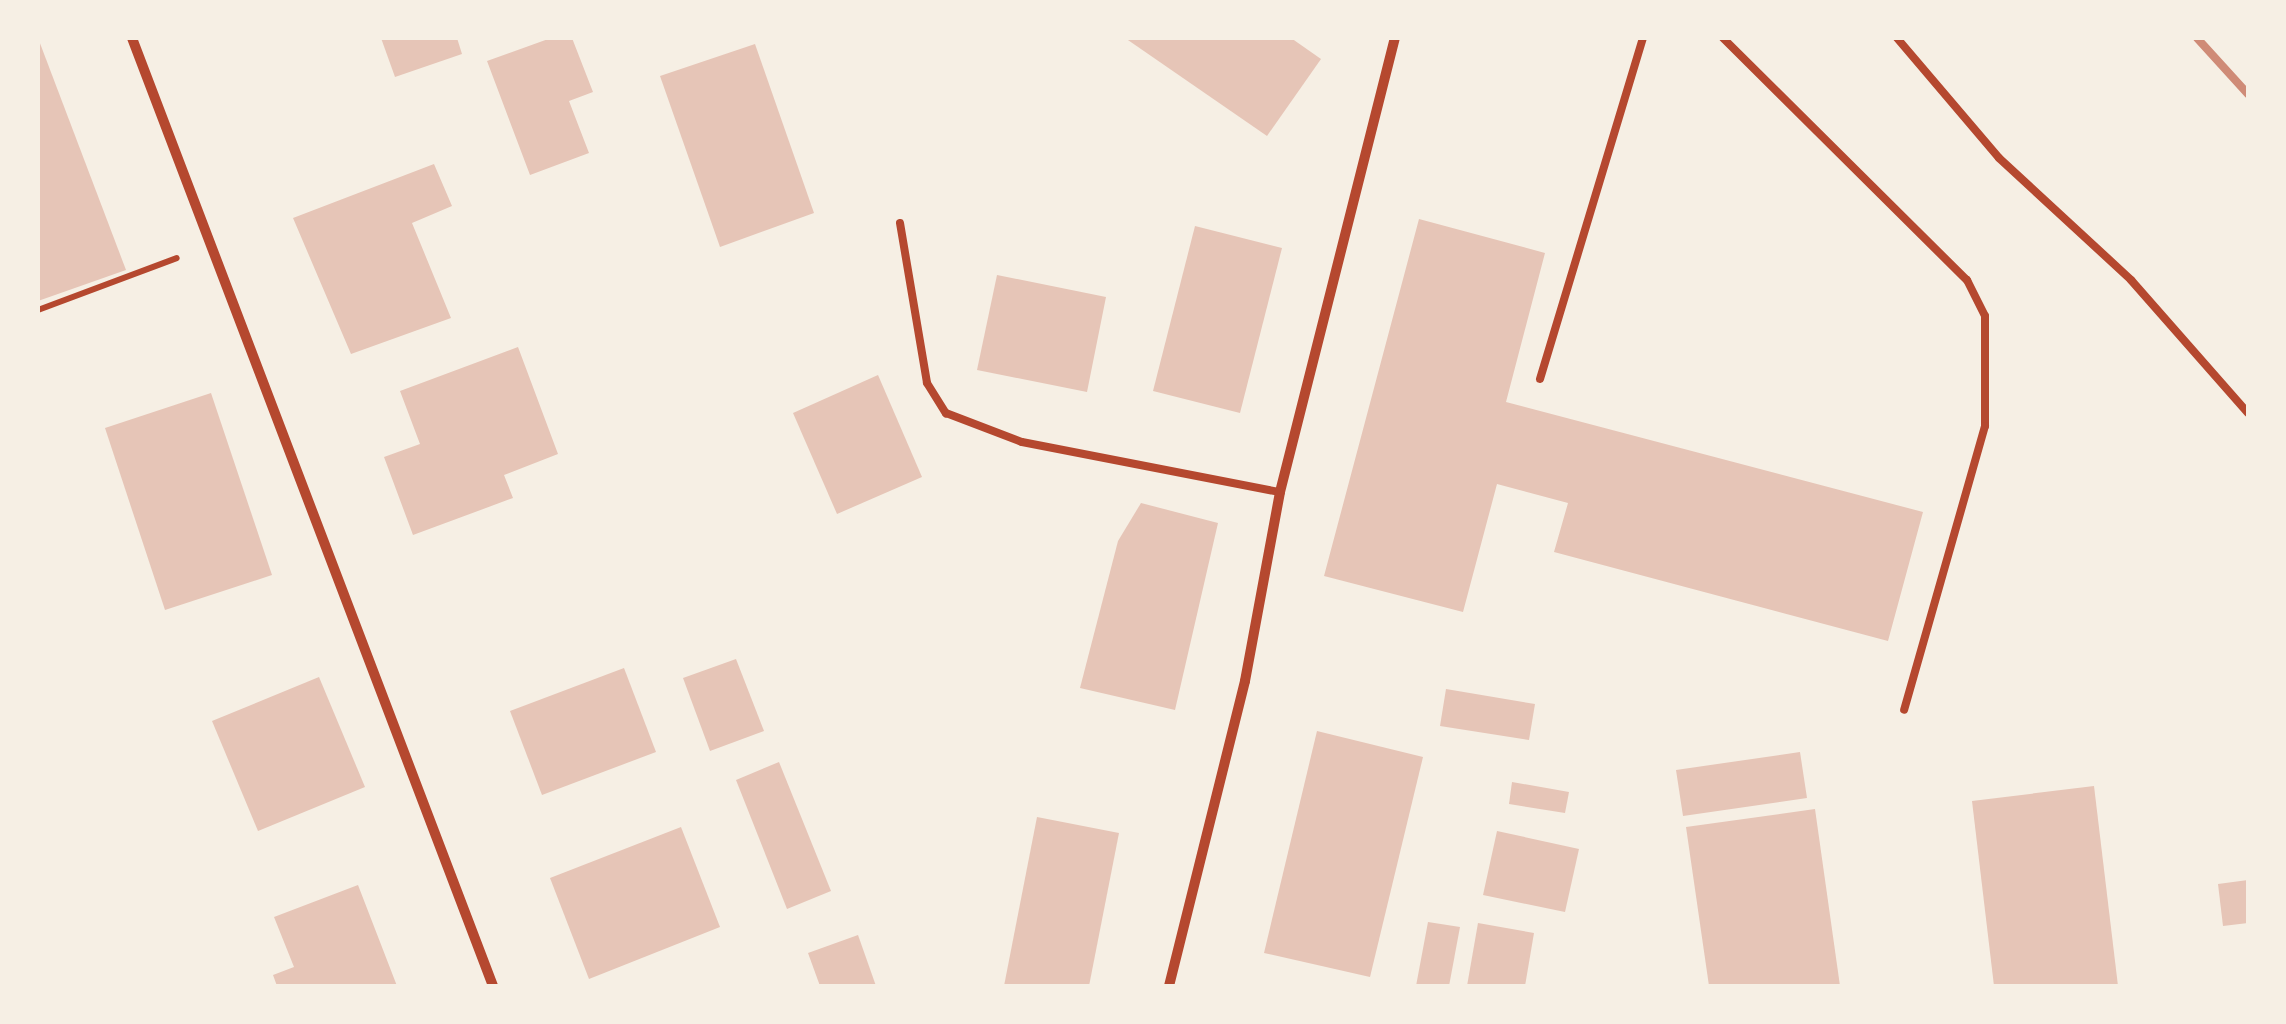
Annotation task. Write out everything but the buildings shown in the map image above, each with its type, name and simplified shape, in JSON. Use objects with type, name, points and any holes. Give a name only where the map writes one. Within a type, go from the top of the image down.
[{"type":"street","points":[[132,38],[493,986]]},
{"type":"street","points":[[1169,986],[1244,680],[1280,492],[1395,38]]},
{"type":"lane","points":[[1540,379],[1642,38]]},
{"type":"lane","points":[[1723,38],[1967,280],[1985,316],[1985,426],[1904,710]]},
{"type":"lane","points":[[1898,38],[1999,158],[2131,280],[2248,413]]},
{"type":"lane","points":[[900,224],[927,383],[946,413],[1022,442],[1280,492]]},
{"type":"path","points":[[38,310],[211,246]]},
{"type":"railway","points":[[2197,38],[2248,94]]}]
